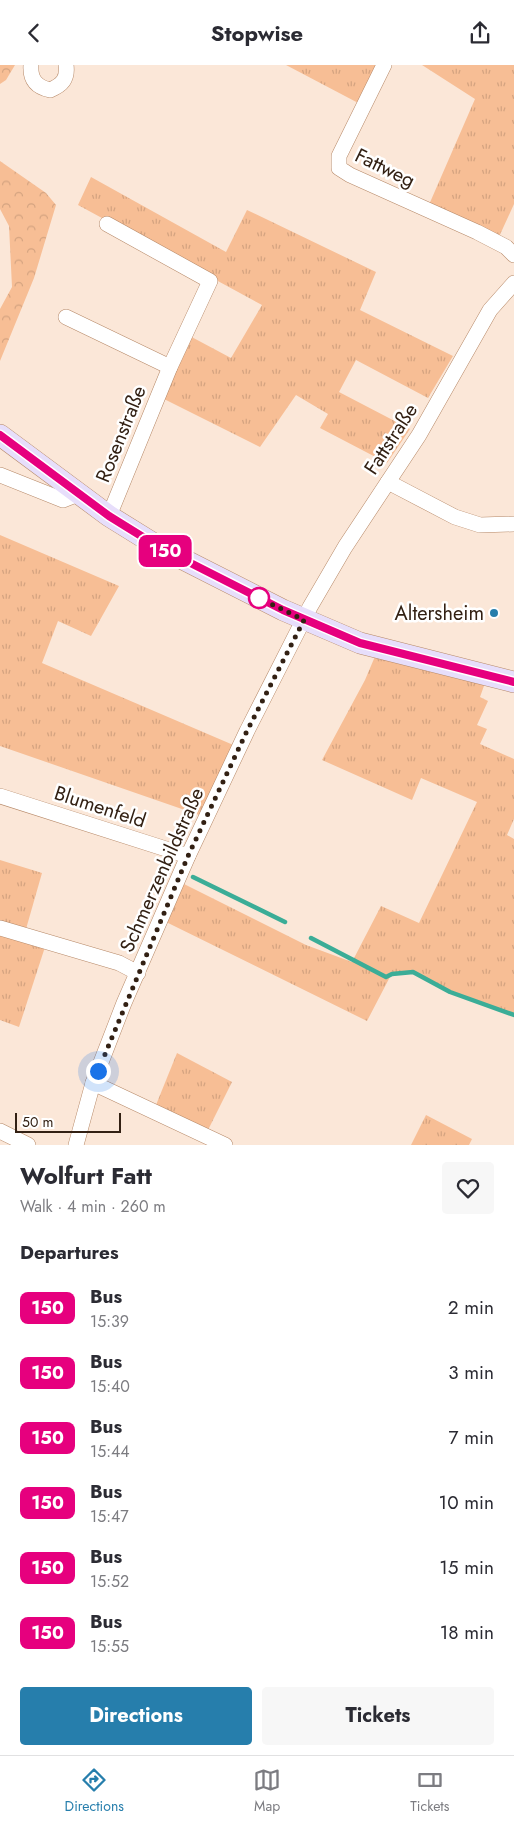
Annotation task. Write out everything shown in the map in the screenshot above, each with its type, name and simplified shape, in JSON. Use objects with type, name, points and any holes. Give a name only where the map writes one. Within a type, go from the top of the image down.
[{"type":"street","points":[[31,65],[34,82],[42,88],[50,90],[64,81],[67,72],[66,65]]},
{"type":"street","name":"Fattweg","points":[[384,65],[339,156],[339,168],[350,175],[476,232],[506,247],[514,255]]},
{"type":"street","name":"Rosenstraße","points":[[107,224],[210,281],[170,367],[109,516]]},
{"type":"street","name":"Fattstraße","points":[[304,620],[345,547],[444,394],[490,310],[514,283]]},
{"type":"street","points":[[66,317],[170,367]]},
{"type":"street","points":[[0,435],[109,516],[159,547],[304,620],[360,643],[514,682]]},
{"type":"street","points":[[0,475],[63,499],[78,494]]},
{"type":"street","points":[[388,482],[455,517],[480,525],[514,524]]},
{"type":"street","name":"Schmerzenbildstraße","points":[[77,1144],[93,1083],[188,856],[247,731],[304,620]]},
{"type":"street","name":"Blumenfeld","points":[[0,796],[188,856]]},
{"type":"street","points":[[0,928],[119,963],[138,973]]},
{"type":"street","points":[[93,1083],[225,1145]]},
{"type":"street","points":[[0,1131],[28,1145]]},
{"type":"green space","points":[[0,65],[15,65],[6,80],[0,84]]},
{"type":"green space","points":[[286,65],[382,65],[362,105]]},
{"type":"green space","points":[[422,65],[514,65],[514,204],[498,239],[428,207],[475,99]]},
{"type":"green space","points":[[0,161],[46,193],[56,205],[34,278],[0,361],[0,309],[12,287],[9,226],[0,209]]},
{"type":"green space","points":[[91,177],[226,252],[247,210],[376,272],[360,310],[453,356],[428,398],[356,360],[339,392],[410,429],[387,463],[320,428],[328,414],[296,395],[260,447],[160,397],[186,334],[231,358],[262,305],[78,205]]},
{"type":"green space","points":[[0,535],[119,586],[91,636],[58,621],[42,663],[238,747],[205,817],[0,746]]},
{"type":"green space","points":[[376,654],[485,683],[480,697],[488,701],[477,725],[487,729],[480,744],[514,759],[514,819],[507,835],[514,839],[514,1015],[450,991],[413,972],[392,973],[367,1021],[164,921],[180,882],[306,945],[352,962],[381,906],[419,923],[477,802],[421,778],[412,800],[322,760],[365,680]]},
{"type":"green space","points":[[0,860],[42,873],[26,929],[0,922]]},
{"type":"green space","points":[[0,934],[45,947],[19,1027],[0,1020]]},
{"type":"green space","points":[[177,1053],[232,1082],[208,1130],[156,1105]]},
{"type":"green space","points":[[426,1115],[472,1139],[469,1145],[411,1145]]},
{"type":"waterway","points":[[193,877],[285,922]]},
{"type":"waterway","points":[[311,938],[386,977],[392,974],[413,972],[450,992],[514,1015]]},
{"type":"bus line","name":"150","points":[[0,435],[109,516],[159,547],[283,610],[360,643],[514,682]]},
{"type":"place","name":"Altersheim","points":[[494,613]]},
{"type":"route","points":[[98,1071],[124,1003],[188,856],[247,731],[304,620],[259,598]]}]
